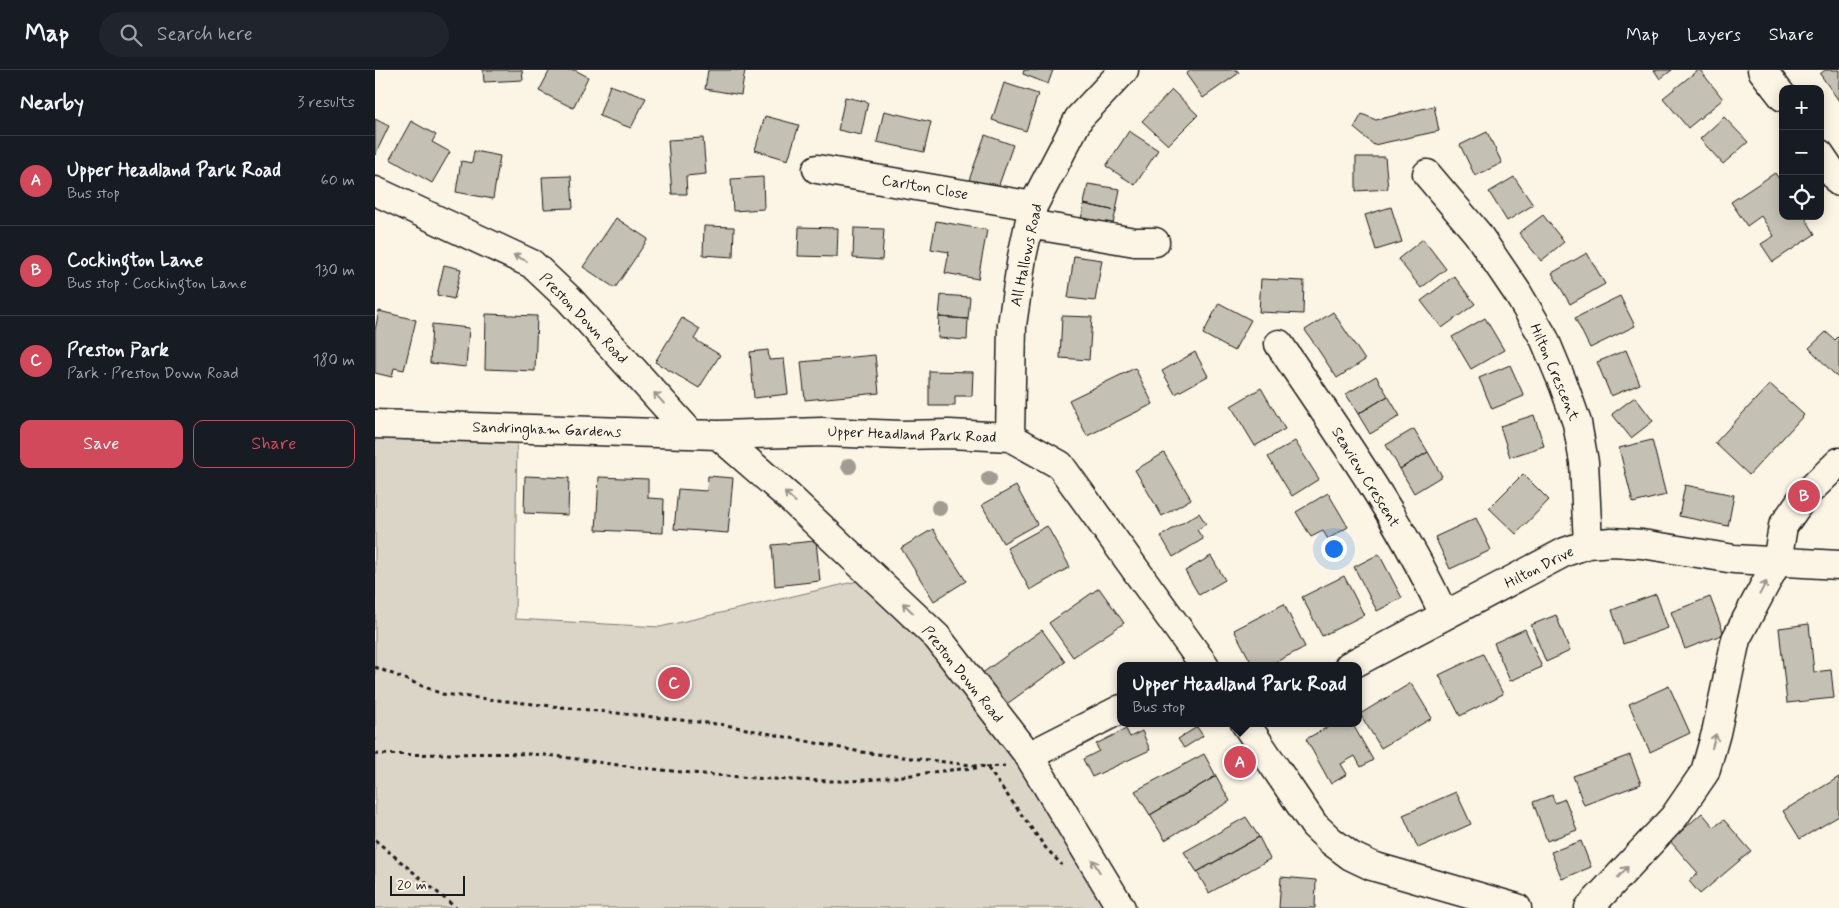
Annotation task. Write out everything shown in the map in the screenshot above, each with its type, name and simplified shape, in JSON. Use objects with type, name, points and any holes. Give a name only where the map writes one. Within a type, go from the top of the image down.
[{"type":"street","name":"All Hallows Road","points":[[1010,437],[1012,326],[1022,257],[1031,215],[1079,118],[1124,70]]},
{"type":"street","points":[[1762,70],[1779,92]]},
{"type":"street","points":[[1824,160],[1839,182]]},
{"type":"street","name":"Carlton Close","points":[[817,169],[1031,215],[1135,242],[1155,242]]},
{"type":"street","name":"Hilton Crescent","points":[[1427,174],[1477,233],[1517,292],[1544,338],[1577,423],[1584,462],[1588,544]]},
{"type":"street","name":"Preston Down Road","points":[[375,190],[532,264],[569,299],[691,434]]},
{"type":"street","name":"Seaview Crescent","points":[[1279,344],[1374,486],[1424,572],[1444,615]]},
{"type":"street","name":"Sandringham Gardens","points":[[375,424],[718,435]]},
{"type":"street","name":"Upper Headland Park Road","points":[[718,435],[822,432],[1010,437],[1060,465],[1202,662]]},
{"type":"street","name":"Preston Down Road","points":[[718,435],[788,496],[937,637],[1029,756],[1121,908]]},
{"type":"street","points":[[1589,908],[1674,817],[1705,772],[1716,733],[1735,639],[1777,562],[1783,526],[1804,496],[1839,462]]},
{"type":"street","name":"Hilton Drive","points":[[1356,662],[1565,552],[1588,544],[1611,542],[1642,544],[1735,560],[1839,565]]},
{"type":"street","points":[[1029,756],[1117,711]]},
{"type":"street","points":[[1248,727],[1314,825],[1351,856],[1372,866],[1517,908]]},
{"type":"path","points":[[375,667],[443,694],[727,726],[861,752],[987,767],[1045,847],[1064,867]]},
{"type":"path","points":[[375,754],[487,753],[545,755],[740,778],[819,781],[877,779],[1011,765],[1029,756]]},
{"type":"path","points":[[375,840],[456,908]]},
{"type":"shaded area","points":[[375,424],[517,428],[515,619],[660,627],[875,577],[937,637],[1119,905],[1102,908],[375,908]]},
{"type":"building","points":[[483,70],[522,70],[523,80],[484,82]]},
{"type":"building","points":[[550,70],[575,70],[588,77],[573,108],[539,91]]},
{"type":"building","points":[[708,70],[745,70],[741,95],[705,89]]},
{"type":"building","points":[[1024,70],[1053,70],[1048,84],[1023,74]]},
{"type":"building","points":[[1191,70],[1237,70],[1239,73],[1203,98],[1186,74]]},
{"type":"building","points":[[1654,70],[1672,70],[1660,79]]},
{"type":"building","points":[[1700,70],[1723,99],[1688,128],[1663,98]]},
{"type":"building","points":[[1825,70],[1839,70],[1839,101],[1820,74]]},
{"type":"building","points":[[1004,83],[1038,94],[1026,131],[992,120]]},
{"type":"building","points":[[610,85],[646,98],[631,128],[599,116]]},
{"type":"building","points":[[1172,90],[1198,115],[1168,145],[1142,121]]},
{"type":"building","points":[[845,97],[868,102],[861,135],[838,130]]},
{"type":"building","points":[[1434,106],[1439,131],[1374,145],[1354,128],[1362,114],[1376,120]]},
{"type":"building","points":[[884,111],[931,122],[924,152],[877,142]]},
{"type":"building","points":[[765,116],[799,125],[788,160],[755,150]]},
{"type":"building","points":[[1724,117],[1748,142],[1723,164],[1700,139]]},
{"type":"building","points":[[375,119],[389,126],[375,155]]},
{"type":"building","points":[[411,121],[436,135],[432,142],[450,152],[432,183],[390,159]]},
{"type":"building","points":[[1129,131],[1158,150],[1135,185],[1106,166]]},
{"type":"building","points":[[1487,132],[1502,163],[1475,176],[1460,145]]},
{"type":"building","points":[[985,135],[1013,145],[995,196],[967,186]]},
{"type":"building","points":[[703,138],[706,174],[686,176],[687,194],[672,194],[668,140]]},
{"type":"building","points":[[474,151],[500,156],[493,199],[456,192],[461,161],[472,163]]},
{"type":"building","points":[[1356,157],[1385,157],[1388,189],[1356,191]]},
{"type":"building","points":[[1775,173],[1779,179],[1779,220],[1806,220],[1815,234],[1773,262],[1761,244],[1774,236],[1761,216],[1747,226],[1731,202]]},
{"type":"building","points":[[571,176],[573,208],[544,209],[542,177]]},
{"type":"building","points":[[763,177],[764,209],[733,211],[731,179]]},
{"type":"building","points":[[1514,177],[1533,205],[1507,221],[1489,192]]},
{"type":"building","points":[[1088,184],[1120,189],[1116,211],[1084,204]]},
{"type":"building","points":[[1084,204],[1116,211],[1111,231],[1080,225]]},
{"type":"building","points":[[1391,207],[1402,242],[1376,250],[1365,215]]},
{"type":"building","points":[[1543,215],[1564,242],[1541,261],[1519,233]]},
{"type":"building","points":[[616,218],[648,239],[615,288],[583,267]]},
{"type":"building","points":[[936,221],[987,230],[978,279],[945,273],[949,252],[931,249]]},
{"type":"building","points":[[704,226],[734,227],[733,257],[703,255]]},
{"type":"building","points":[[799,227],[838,228],[837,257],[798,256]]},
{"type":"building","points":[[854,228],[884,229],[882,260],[853,258]]},
{"type":"building","points":[[1423,239],[1446,269],[1421,288],[1398,259]]},
{"type":"building","points":[[1587,253],[1605,284],[1570,304],[1552,273]]},
{"type":"building","points":[[1074,256],[1102,260],[1095,301],[1068,298]]},
{"type":"building","points":[[444,265],[461,269],[454,299],[437,295]]},
{"type":"building","points":[[1454,276],[1475,304],[1442,328],[1421,301]]},
{"type":"building","points":[[1261,279],[1304,281],[1303,314],[1259,312]]},
{"type":"building","points":[[941,295],[970,297],[968,319],[939,317]]},
{"type":"building","points":[[1620,296],[1635,326],[1590,348],[1575,318]]},
{"type":"building","points":[[1219,303],[1251,320],[1234,351],[1203,334]]},
{"type":"building","points":[[379,311],[416,320],[404,370],[394,368],[392,377],[375,373],[375,330]]},
{"type":"building","points":[[1333,312],[1365,360],[1337,378],[1305,330]]},
{"type":"building","points":[[486,314],[537,316],[535,371],[485,369]]},
{"type":"building","points":[[1062,316],[1092,317],[1089,360],[1060,358]]},
{"type":"building","points":[[939,317],[968,319],[967,340],[938,338]]},
{"type":"building","points":[[682,318],[700,329],[694,339],[720,355],[699,388],[655,362]]},
{"type":"building","points":[[1485,318],[1504,350],[1471,369],[1452,337]]},
{"type":"building","points":[[432,324],[469,328],[466,367],[430,363]]},
{"type":"building","points":[[1826,332],[1835,340],[1839,336],[1839,379],[1809,348]]},
{"type":"building","points":[[768,350],[769,360],[784,359],[788,394],[754,398],[750,352]]},
{"type":"building","points":[[1626,350],[1640,384],[1611,396],[1597,362]]},
{"type":"building","points":[[1195,352],[1208,376],[1175,394],[1162,371]]},
{"type":"building","points":[[875,355],[879,393],[805,400],[801,362]]},
{"type":"building","points":[[1510,365],[1524,396],[1492,409],[1479,378]]},
{"type":"building","points":[[1135,368],[1153,404],[1087,436],[1069,400]]},
{"type":"building","points":[[929,371],[973,372],[972,396],[955,396],[955,406],[929,406]]},
{"type":"building","points":[[1376,376],[1388,396],[1358,414],[1346,394]]},
{"type":"building","points":[[1770,384],[1804,415],[1749,475],[1715,443]]},
{"type":"building","points":[[1261,388],[1285,429],[1255,446],[1231,406]]},
{"type":"building","points":[[1388,396],[1400,416],[1370,434],[1358,414]]},
{"type":"building","points":[[1635,397],[1653,421],[1631,438],[1612,414]]},
{"type":"building","points":[[1534,415],[1544,446],[1510,457],[1500,426]]},
{"type":"building","points":[[1414,429],[1428,452],[1400,469],[1386,445]]},
{"type":"building","points":[[1652,440],[1666,495],[1633,503],[1619,448]]},
{"type":"building","points":[[1295,441],[1319,479],[1292,496],[1268,457]]},
{"type":"building","points":[[1428,452],[1442,476],[1414,493],[1400,469]]},
{"type":"building","points":[[1164,453],[1191,499],[1162,516],[1135,470]]},
{"type":"building","points":[[1523,474],[1549,500],[1516,534],[1489,508]]},
{"type":"building","points":[[525,476],[569,478],[568,515],[524,513]]},
{"type":"building","points":[[708,476],[733,478],[728,533],[674,529],[678,489],[707,491]]},
{"type":"building","points":[[599,477],[648,479],[648,498],[664,499],[663,533],[596,530]]},
{"type":"building","points":[[1685,485],[1734,495],[1728,526],[1679,516]]},
{"type":"building","points":[[1016,486],[1037,524],[1003,543],[982,505]]},
{"type":"building","points":[[1328,493],[1348,527],[1328,539],[1323,531],[1311,537],[1296,512]]},
{"type":"building","points":[[1199,513],[1206,524],[1197,530],[1203,539],[1173,557],[1161,536]]},
{"type":"building","points":[[1476,518],[1491,550],[1450,569],[1435,537]]},
{"type":"building","points":[[1047,526],[1070,567],[1030,590],[1007,548]]},
{"type":"building","points":[[933,529],[966,581],[934,601],[901,548]]},
{"type":"building","points":[[816,541],[820,581],[775,586],[772,545]]},
{"type":"building","points":[[1379,554],[1402,598],[1377,611],[1354,567]]},
{"type":"building","points":[[1211,556],[1225,580],[1199,595],[1185,571]]},
{"type":"building","points":[[1344,576],[1364,615],[1322,636],[1302,597]]},
{"type":"building","points":[[1099,588],[1124,623],[1073,657],[1049,623]]},
{"type":"building","points":[[1656,594],[1668,628],[1623,644],[1612,610]]},
{"type":"building","points":[[1710,597],[1724,634],[1685,649],[1671,612]]},
{"type":"building","points":[[1284,604],[1305,647],[1276,662],[1251,662],[1234,630]]},
{"type":"building","points":[[1556,615],[1570,651],[1546,662],[1531,625]]},
{"type":"building","points":[[1809,624],[1814,672],[1831,670],[1834,698],[1787,703],[1779,628]]},
{"type":"building","points":[[1525,629],[1542,667],[1510,681],[1494,643]]},
{"type":"building","points":[[1042,630],[1065,662],[1004,706],[981,674]]},
{"type":"building","points":[[1483,654],[1503,694],[1460,716],[1439,675]]},
{"type":"building","points":[[1411,683],[1432,718],[1381,748],[1362,717],[1362,713]]},
{"type":"building","points":[[1669,686],[1690,733],[1650,752],[1629,704]]},
{"type":"building","points":[[1197,727],[1203,736],[1184,748],[1178,739]]},
{"type":"building","points":[[1328,727],[1354,727],[1373,760],[1361,767],[1355,756],[1341,764],[1347,774],[1331,784],[1306,739]]},
{"type":"building","points":[[1126,729],[1130,737],[1142,731],[1150,750],[1092,777],[1083,759],[1099,751],[1096,744]]},
{"type":"building","points":[[1204,754],[1216,776],[1150,815],[1135,791]]},
{"type":"building","points":[[1630,755],[1641,784],[1584,805],[1573,776]]},
{"type":"building","points":[[1216,776],[1230,801],[1165,840],[1150,815]]},
{"type":"building","points":[[1839,777],[1839,816],[1800,839],[1783,811]]},
{"type":"building","points":[[1456,792],[1471,824],[1418,848],[1403,815]]},
{"type":"building","points":[[1552,795],[1555,803],[1565,799],[1577,830],[1547,841],[1533,802]]},
{"type":"building","points":[[1702,813],[1714,827],[1724,820],[1751,851],[1700,894],[1689,881],[1698,873],[1670,841]]},
{"type":"building","points":[[1246,817],[1259,837],[1197,872],[1184,852]]},
{"type":"building","points":[[1259,837],[1270,859],[1209,893],[1197,872]]},
{"type":"building","points":[[1581,841],[1591,867],[1562,879],[1551,852]]},
{"type":"building","points":[[1281,877],[1316,880],[1315,908],[1279,908]]},
{"type":"place","name":"Cockington Lane","points":[[1804,496]]},
{"type":"place","name":"Preston Park","points":[[674,683]]},
{"type":"place","name":"Upper Headland Park Road","points":[[1240,762]]}]
